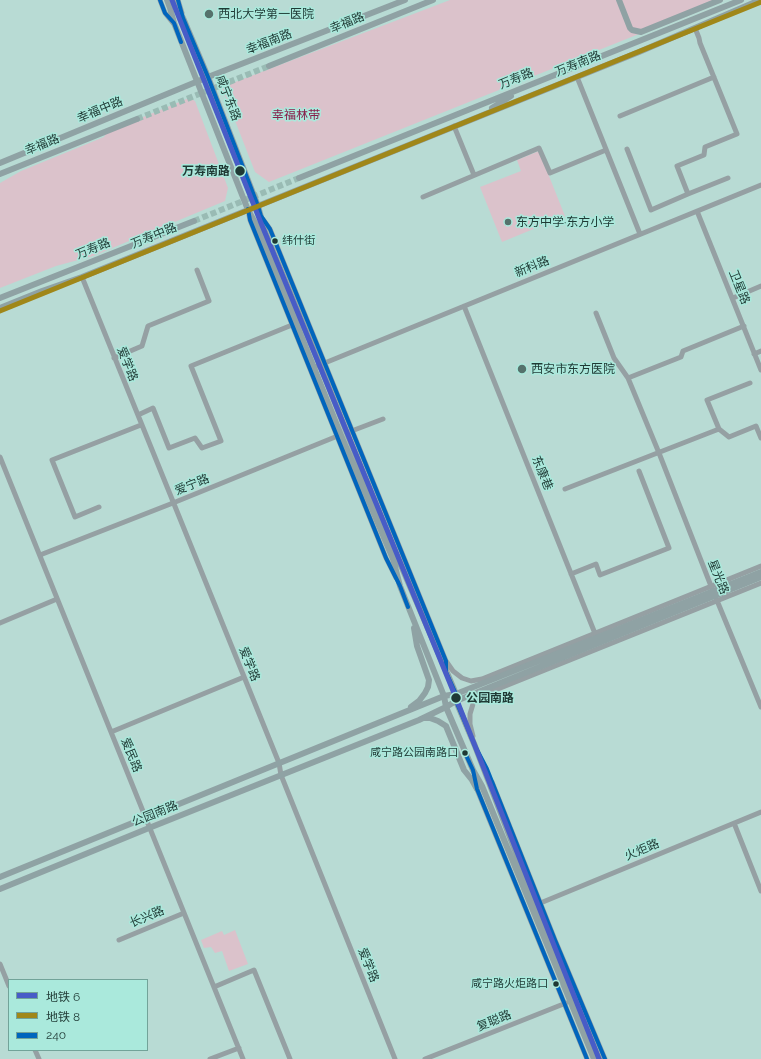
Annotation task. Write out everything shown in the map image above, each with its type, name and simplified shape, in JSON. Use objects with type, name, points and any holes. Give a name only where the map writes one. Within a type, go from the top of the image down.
[{"type":"main road","name":"咸宁东路","points":[[167,0],[174,23],[248,210],[258,228],[317,366]]},
{"type":"main road","name":"咸宁东路","points":[[173,0],[183,18],[208,77],[258,206],[265,232],[317,366]]},
{"type":"main road","name":"幸福南路","points":[[208,77],[405,0]]},
{"type":"main road","name":"幸福路","points":[[269,66],[433,0]]},
{"type":"main road","points":[[619,0],[630,28],[641,32],[720,0]]},
{"type":"main road","name":"万寿路","points":[[299,178],[741,0]]},
{"type":"main road","name":"万寿南路","points":[[248,210],[577,77],[760,0]]},
{"type":"main road","name":"幸福中路","points":[[0,163],[208,77]]},
{"type":"main road","points":[[475,118],[528,86]]},
{"type":"main road","name":"幸福路","points":[[0,174],[137,119]]},
{"type":"main road","name":"万寿中路","points":[[1,307],[82,277],[248,210]]},
{"type":"main road","name":"万寿路","points":[[0,298],[194,221]]},
{"type":"main road","points":[[317,366],[393,559],[400,586],[444,696],[446,707],[472,770],[482,786],[536,905],[567,1003],[594,1059]]},
{"type":"main road","points":[[344,434],[446,672],[536,905],[599,1059]]},
{"type":"main road","name":"公园南路","points":[[0,889],[419,720],[446,707],[456,697],[714,593],[761,572]]},
{"type":"main road","name":"公园南路","points":[[714,593],[761,577]]},
{"type":"main road","points":[[405,712],[423,696],[429,683],[428,674],[416,642],[413,618]]},
{"type":"main road","name":"公园南路","points":[[0,877],[444,696],[456,697]]},
{"type":"main road","points":[[419,720],[430,718],[446,726],[464,770],[477,789]]},
{"type":"street","points":[[160,0],[165,13],[174,23]]},
{"type":"street","points":[[178,0],[183,18]]},
{"type":"street","points":[[688,194],[677,166],[704,154],[705,147],[737,134],[695,28]]},
{"type":"street","points":[[577,77],[640,234]]},
{"type":"street","points":[[620,116],[714,77]]},
{"type":"street","points":[[454,126],[474,175]]},
{"type":"street","points":[[423,197],[539,148],[550,173],[606,150]]},
{"type":"street","points":[[627,149],[651,210],[728,178]]},
{"type":"street","name":"新科路","points":[[317,366],[761,185]]},
{"type":"street","points":[[248,210],[250,220],[292,325],[317,366],[344,434],[446,661],[453,671],[462,678],[471,681],[482,679],[598,640]]},
{"type":"street","name":"卫星路","points":[[697,210],[761,370]]},
{"type":"street","points":[[114,358],[142,346],[148,326],[209,301],[197,270]]},
{"type":"street","name":"爱学路","points":[[82,277],[279,763],[281,775],[395,1059]]},
{"type":"street","points":[[732,298],[761,286]]},
{"type":"street","name":"东康巷","points":[[464,306],[598,640]]},
{"type":"street","name":"星光路","points":[[596,313],[614,358],[628,378],[761,707]]},
{"type":"street","points":[[138,415],[153,408],[169,448],[195,438],[202,448],[221,441],[191,366],[292,325]]},
{"type":"street","points":[[628,378],[681,357],[683,351],[744,326]]},
{"type":"street","points":[[754,354],[761,351]]},
{"type":"street","points":[[750,383],[707,400],[719,430],[729,437],[756,426],[761,438]]},
{"type":"street","name":"爱宁路","points":[[40,555],[383,419]]},
{"type":"street","points":[[99,508],[75,517],[52,460],[141,424]]},
{"type":"street","points":[[565,489],[719,430]]},
{"type":"street","name":"爱民路","points":[[0,457],[243,1059]]},
{"type":"street","points":[[571,574],[596,564],[600,575],[669,548],[639,471]]},
{"type":"street","points":[[475,746],[470,724],[470,714],[473,704],[478,697],[598,640],[714,593],[761,566]]},
{"type":"street","points":[[714,593],[761,583]]},
{"type":"street","points":[[0,623],[57,600]]},
{"type":"street","points":[[446,661],[446,672]]},
{"type":"street","points":[[111,732],[244,677]]},
{"type":"street","points":[[472,770],[477,789],[567,1003],[587,1059]]},
{"type":"street","name":"火炬路","points":[[536,905],[761,812]]},
{"type":"street","points":[[734,823],[761,891]]},
{"type":"street","points":[[536,905],[558,947],[605,1059]]},
{"type":"street","name":"长兴路","points":[[119,940],[184,913]]},
{"type":"street","points":[[0,964],[8,984]]},
{"type":"street","points":[[214,987],[254,970],[290,1059]]},
{"type":"street","name":"复聪路","points":[[425,1059],[567,1003]]},
{"type":"street","points":[[210,1059],[239,1048]]},
{"type":"green space","name":"幸福林带","points":[[450,0],[724,0],[269,182],[255,172],[222,87]]},
{"type":"green space","points":[[189,98],[195,101],[228,188],[225,201],[93,256],[56,266],[0,288],[0,183],[21,171],[104,137],[107,132]]},
{"type":"green space","points":[[539,151],[565,216],[502,242],[480,187],[521,171],[517,160]]},
{"type":"green space","points":[[235,930],[248,964],[229,971],[222,951],[215,953],[211,947],[204,948],[201,940],[222,931],[224,935]]},
{"type":"tunnel","points":[[137,119],[269,66]]},
{"type":"tunnel","points":[[194,221],[299,178]]},
{"type":"metro line","name":"6","points":[[172,0],[261,223],[456,698],[599,1059]]},
{"type":"metro line","name":"8","points":[[0,311],[761,2]]},
{"type":"transit line","name":"240","points":[[160,0],[165,13],[174,23],[181,42]]},
{"type":"transit line","name":"240","points":[[178,0],[183,18],[208,77],[261,216],[270,229],[446,661],[446,672],[456,694],[456,701],[475,746],[487,769],[555,940],[605,1059]]},
{"type":"transit line","name":"240","points":[[248,209],[250,220],[386,558],[400,586],[408,607]]},
{"type":"transit line","name":"240","points":[[465,753],[473,770],[477,789],[587,1059]]},
{"type":"place","name":"西北大学第一医院","points":[[209,14]]},
{"type":"place","name":"万寿南路","points":[[240,171]]},
{"type":"place","name":"东方中学·东方小学","points":[[508,222]]},
{"type":"place","name":"纬什街","points":[[275,241]]},
{"type":"place","name":"西安市东方医院","points":[[522,369]]},
{"type":"place","name":"公园南路","points":[[456,698]]},
{"type":"place","name":"咸宁路公园南路口","points":[[465,753]]},
{"type":"place","name":"咸宁路火炬路口","points":[[556,984]]}]
